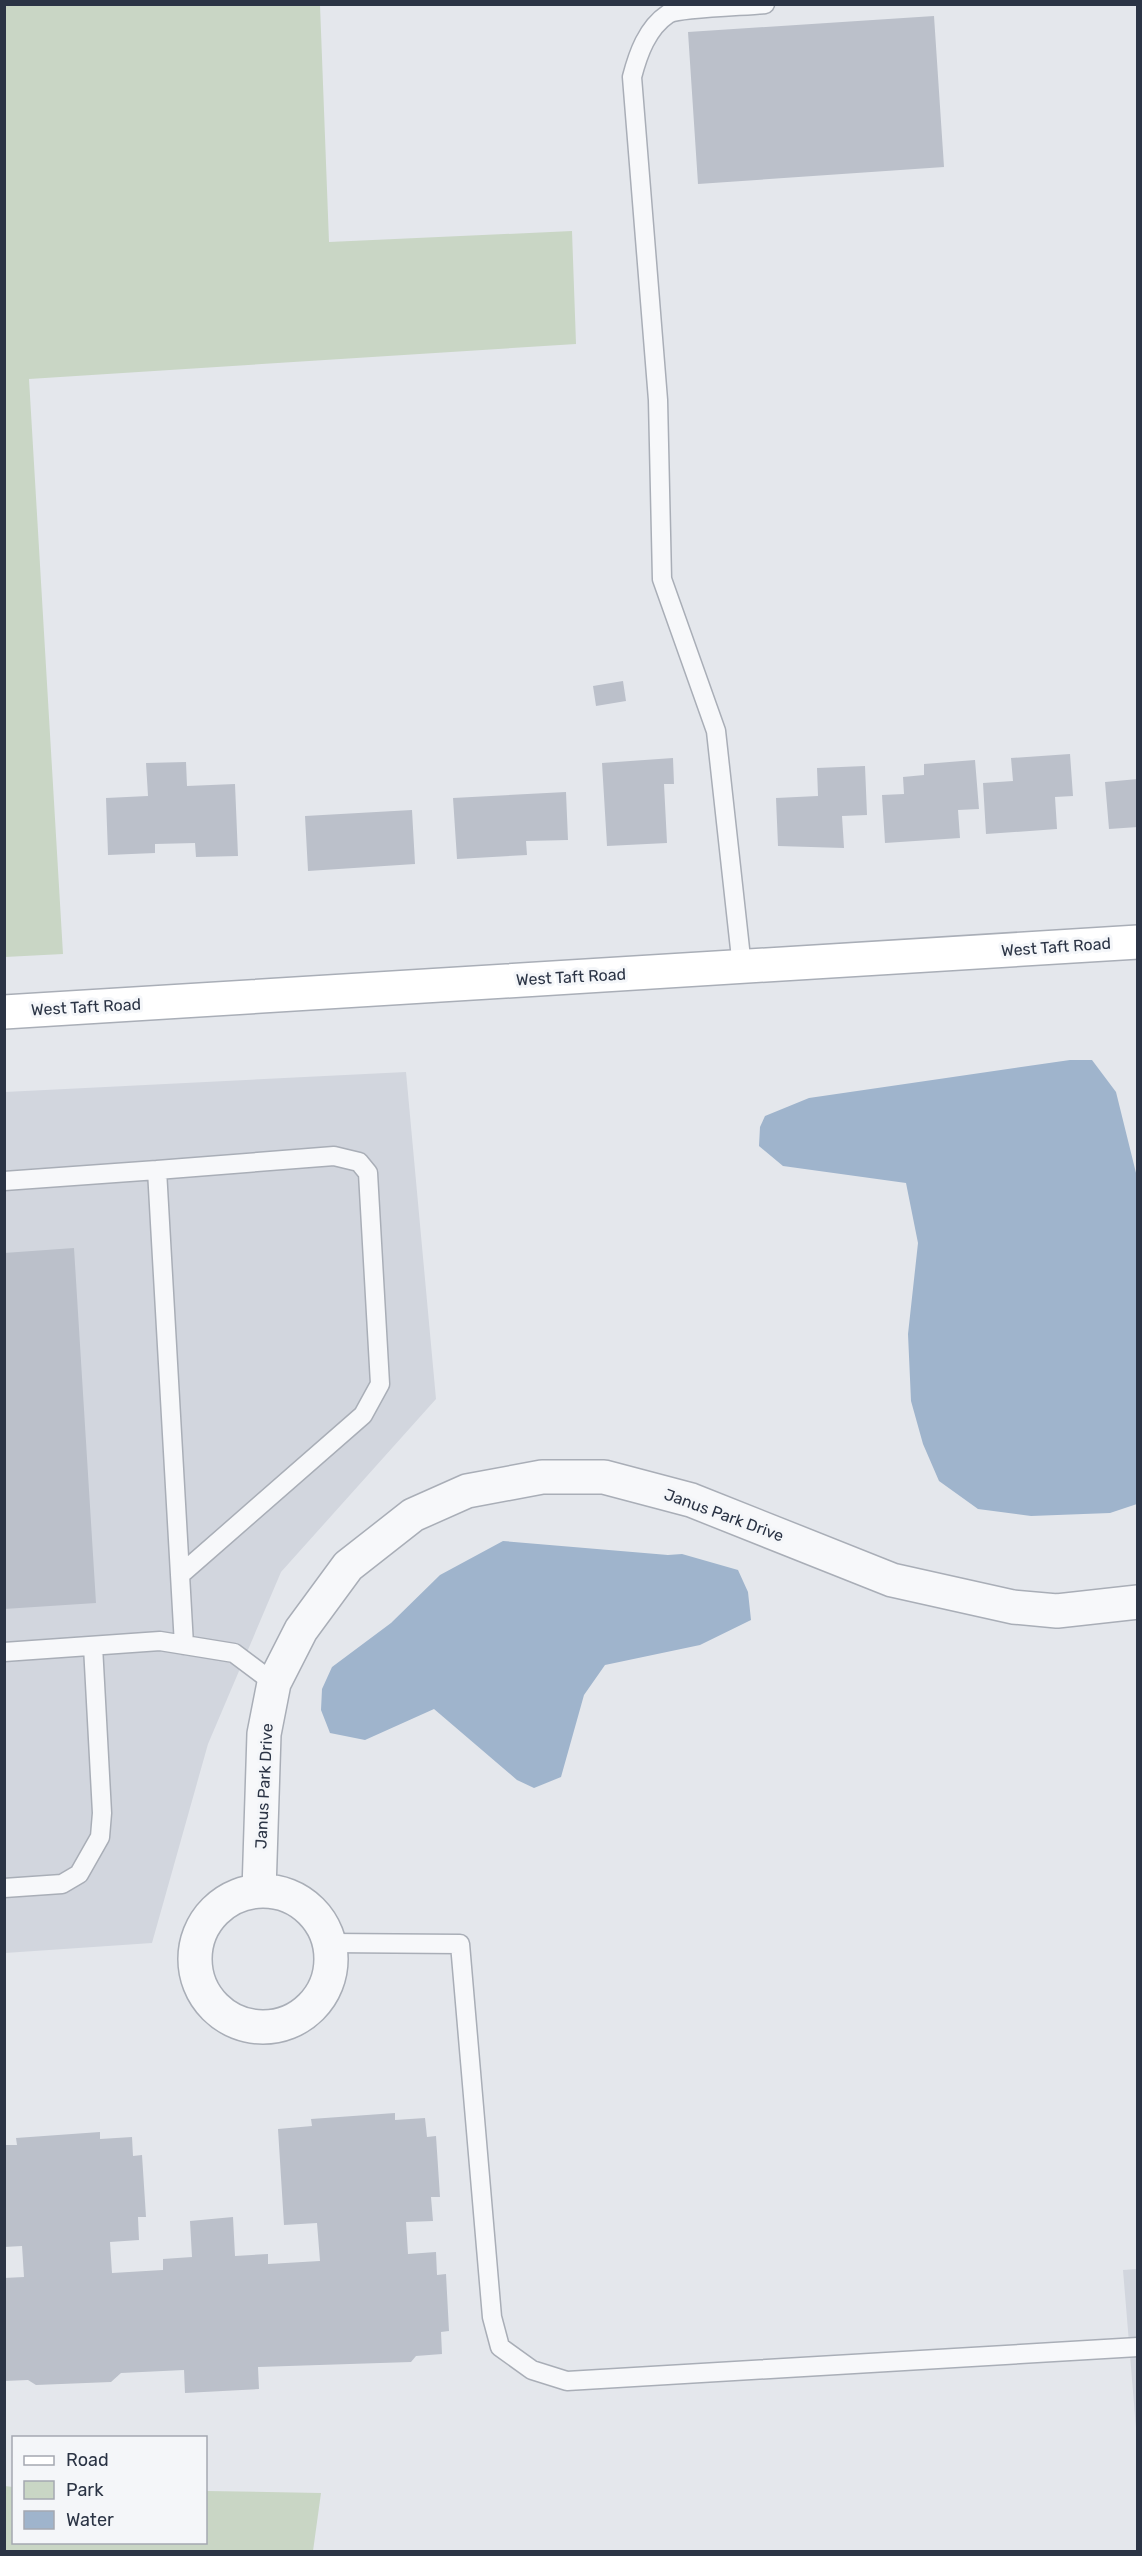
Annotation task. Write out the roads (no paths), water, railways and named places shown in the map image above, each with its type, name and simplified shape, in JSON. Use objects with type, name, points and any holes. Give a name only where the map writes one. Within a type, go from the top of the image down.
[{"type":"main road","name":"West Taft Road","points":[[4,1012],[1137,942]]},
{"type":"street","name":"Janus Park Drive","points":[[259,1891],[264,1734],[274,1683],[301,1630],[348,1566],[413,1515],[467,1491],[542,1477],[604,1477],[680,1497],[892,1580],[1013,1607],[1057,1611],[1137,1602]]},
{"type":"street","points":[[259,1891],[278,1892],[296,1899],[311,1910],[323,1926],[330,1943],[331,1967],[324,1989],[310,2008],[291,2021],[268,2026],[245,2025],[223,2014],[208,2000],[199,1981],[195,1960],[197,1940],[206,1921],[220,1905],[238,1895],[259,1891]]},
{"type":"lane","points":[[742,967],[716,731],[662,579],[658,400],[632,77],[639,49],[654,27],[670,12],[765,4]]},
{"type":"lane","points":[[4,1181],[334,1156],[359,1162],[368,1173],[380,1384],[363,1415],[180,1575]]},
{"type":"lane","points":[[157,1170],[184,1645]]},
{"type":"lane","points":[[4,1652],[160,1641],[234,1653],[274,1683]]},
{"type":"lane","points":[[4,1888],[62,1884],[79,1874],[100,1837],[102,1813],[93,1646]]},
{"type":"lane","points":[[330,1943],[460,1944],[492,2317],[500,2347],[532,2370],[567,2381],[1137,2347]]},
{"type":"water","points":[[1070,1060],[1092,1060],[1116,1092],[1137,1177],[1137,1504],[1110,1513],[1031,1516],[978,1509],[939,1481],[923,1444],[911,1401],[908,1334],[918,1243],[906,1183],[783,1166],[759,1146],[760,1127],[765,1116],[809,1098]]},
{"type":"water","points":[[503,1541],[668,1555],[682,1554],[738,1570],[748,1592],[751,1620],[700,1645],[605,1665],[584,1695],[561,1777],[534,1788],[517,1780],[434,1709],[365,1740],[330,1733],[321,1710],[322,1689],[332,1667],[391,1623],[440,1575]]}]
